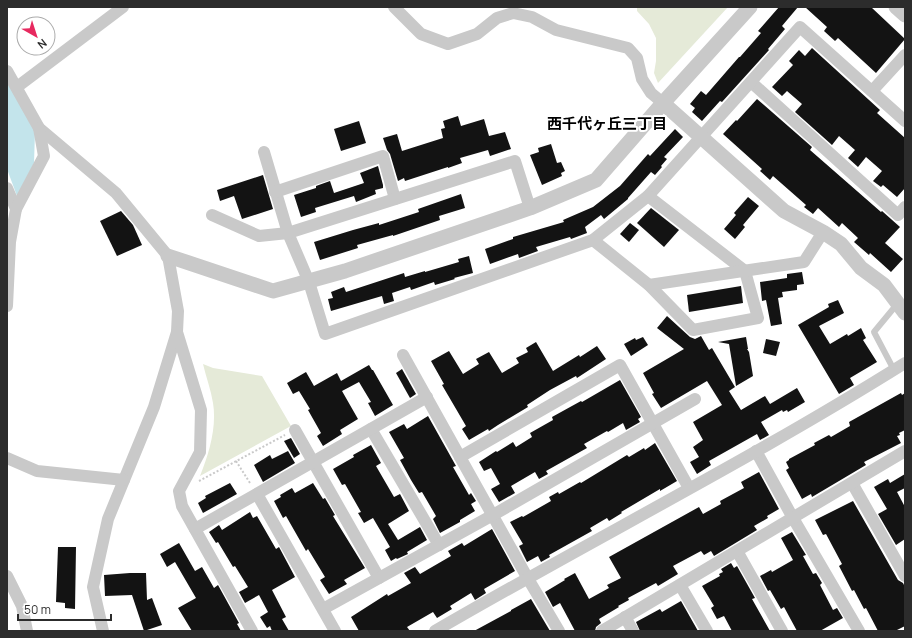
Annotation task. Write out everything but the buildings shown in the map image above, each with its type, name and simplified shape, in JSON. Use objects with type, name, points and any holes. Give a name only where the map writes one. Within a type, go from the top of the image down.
[{"type":"street","points":[[17,87],[123,7]]},
{"type":"street","points":[[394,7],[421,34],[448,44],[477,34],[497,18],[513,13],[532,17],[556,30],[628,48],[637,58],[642,79],[651,93],[784,211],[823,232],[841,244],[861,268],[884,285],[902,308]]},
{"type":"street","points":[[168,256],[273,291],[345,271],[530,208],[596,180],[750,7]]},
{"type":"street","points":[[896,7],[905,15]]},
{"type":"street","points":[[264,152],[288,233],[309,282],[325,334],[593,240],[648,196],[800,27],[905,121]]},
{"type":"street","points":[[872,91],[905,55]]},
{"type":"street","points":[[7,72],[40,128],[116,193],[168,256],[178,311],[177,332],[154,407],[108,519],[93,587],[102,631]]},
{"type":"street","points":[[751,82],[898,215],[905,207]]},
{"type":"street","points":[[7,306],[10,242],[16,209],[44,156],[40,128]]},
{"type":"street","points":[[275,192],[383,156],[394,199]]},
{"type":"street","points":[[212,215],[259,236],[288,233],[515,161],[530,208]]},
{"type":"street","points":[[7,188],[16,209]]},
{"type":"street","points":[[593,240],[649,285],[693,330],[758,318],[745,271],[648,196]]},
{"type":"street","points":[[649,285],[804,262],[823,232]]},
{"type":"street","points":[[177,332],[201,410],[200,452],[179,492],[182,506],[252,631]]},
{"type":"street","points":[[403,355],[527,577],[559,631]]},
{"type":"street","points":[[434,631],[527,577],[756,451],[905,363]]},
{"type":"street","points":[[460,457],[620,364],[689,488]]},
{"type":"street","points":[[195,529],[427,397]]},
{"type":"street","points":[[323,609],[493,516],[694,399]]},
{"type":"street","points":[[371,429],[439,545]]},
{"type":"street","points":[[295,430],[314,461],[379,578]]},
{"type":"street","points":[[756,451],[859,631]]},
{"type":"street","points":[[602,631],[905,452]]},
{"type":"street","points":[[7,458],[36,471],[124,480]]},
{"type":"street","points":[[852,483],[905,576]]},
{"type":"street","points":[[257,494],[335,631]]},
{"type":"street","points":[[737,551],[782,631]]},
{"type":"street","points":[[7,576],[22,606],[27,631]]},
{"type":"street","points":[[680,585],[707,631]]},
{"type":"street","points":[[625,617],[633,631]]},
{"type":"lane","points":[[894,370],[874,332],[902,308]]},
{"type":"path","points":[[198,481],[295,430]]},
{"type":"path","points":[[236,461],[257,494]]},
{"type":"green space","points":[[637,7],[728,7],[658,83],[654,73],[656,61],[656,38],[649,24],[637,11]]},
{"type":"green space","points":[[203,364],[213,368],[262,376],[291,426],[200,476],[209,450],[214,421],[212,398]]},
{"type":"water","points":[[7,80],[35,131],[34,163],[17,196],[7,169]]},
{"type":"district","name":"西千代ヶ丘三丁目","points":[[607,124]]}]
